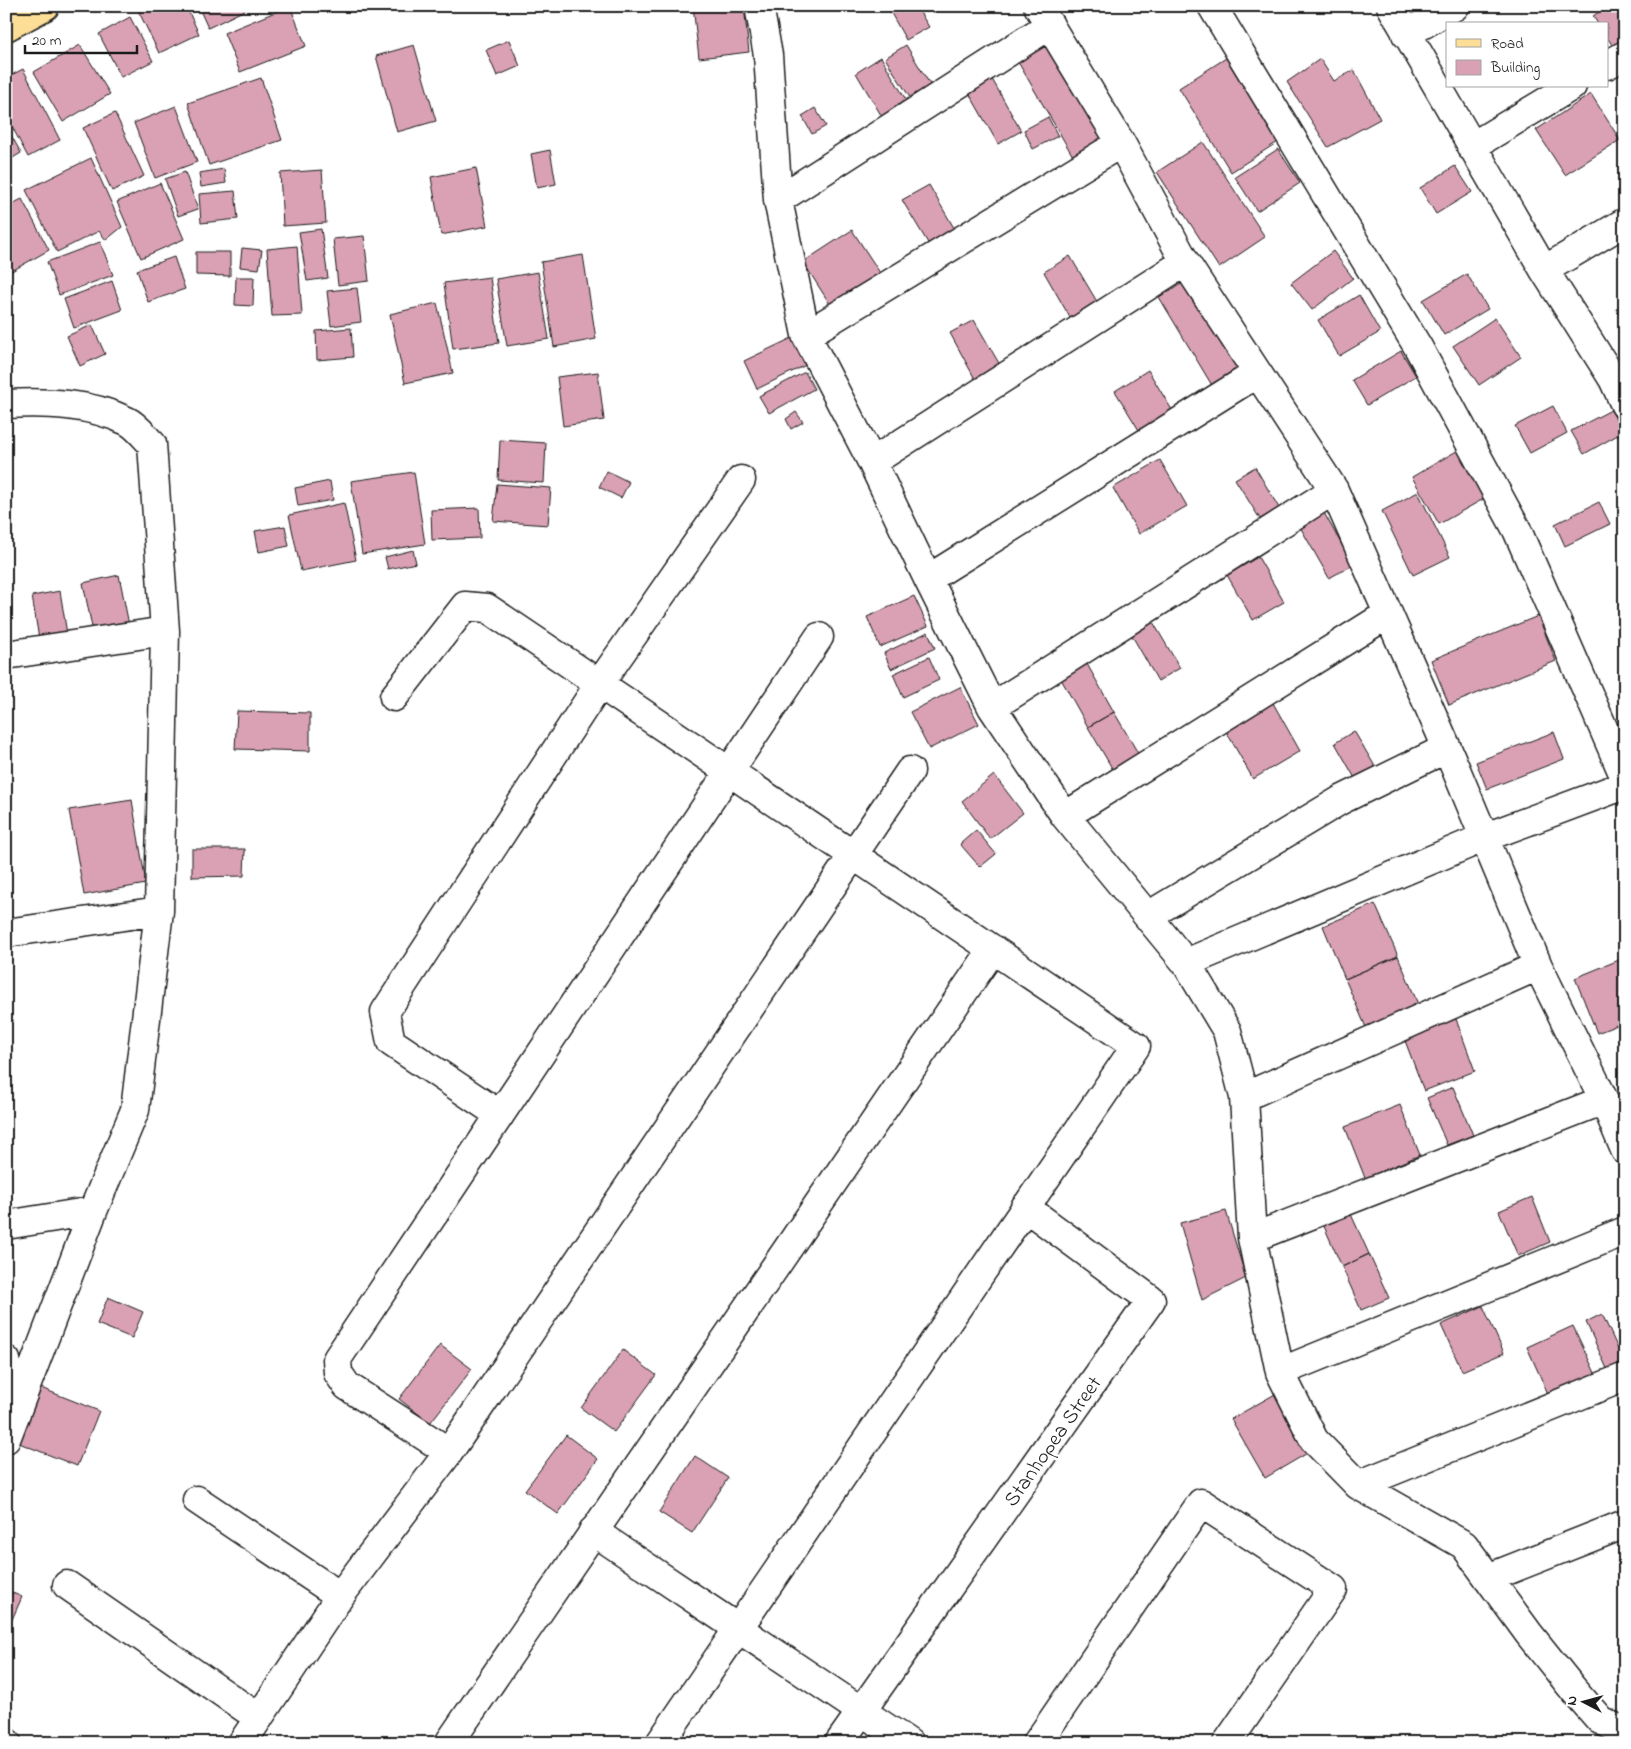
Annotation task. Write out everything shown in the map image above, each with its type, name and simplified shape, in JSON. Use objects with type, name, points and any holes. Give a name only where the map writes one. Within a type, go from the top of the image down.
[{"type":"main road","points":[[6,27],[45,6]]},
{"type":"street","points":[[759,6],[768,55],[778,200],[806,335],[872,462],[992,707],[1065,816],[1186,963],[1227,1032],[1244,1097],[1252,1238],[1280,1372],[1314,1440],[1358,1485],[1464,1545],[1529,1634],[1600,1720],[1625,1732]]},
{"type":"street","points":[[1212,6],[1418,347],[1512,521],[1625,778]]},
{"type":"street","points":[[1390,6],[1544,270],[1619,376],[1625,405]]},
{"type":"street","points":[[1406,34],[1455,6]]},
{"type":"street","points":[[778,200],[1044,16],[1121,143],[1185,262],[1256,374],[1334,490],[1538,966],[1604,1100],[1625,1150]]},
{"type":"street","points":[[1608,65],[1625,55]]},
{"type":"street","points":[[1471,147],[1569,88]]},
{"type":"street","points":[[806,335],[1121,143]]},
{"type":"street","points":[[1544,270],[1625,222]]},
{"type":"street","points":[[872,462],[1185,262]]},
{"type":"street","points":[[928,579],[1256,374]]},
{"type":"street","points":[[6,404],[45,402],[96,410],[128,421],[152,444],[165,631],[160,911],[135,1110],[93,1211],[6,1439]]},
{"type":"street","points":[[500,1115],[391,1042],[385,1012],[600,683],[742,480]]},
{"type":"street","points":[[992,707],[1334,490]]},
{"type":"street","points":[[394,697],[465,606],[487,608],[1136,1046],[660,1743]]},
{"type":"street","points":[[1065,816],[1388,614]]},
{"type":"street","points":[[6,655],[165,631]]},
{"type":"street","points":[[449,1452],[347,1386],[338,1374],[337,1359],[819,637]]},
{"type":"street","points":[[1148,916],[1341,800],[1446,748]]},
{"type":"street","points":[[242,1743],[340,1596],[449,1452],[855,855],[910,771]]},
{"type":"street","points":[[1186,963],[1483,838],[1625,785]]},
{"type":"street","points":[[6,933],[160,911]]},
{"type":"street","points":[[448,1743],[992,949]]},
{"type":"street","points":[[1244,1097],[1538,966]]},
{"type":"street","points":[[1252,1238],[1604,1100]]},
{"type":"street","name":"Stanhopea Street","points":[[861,1711],[1151,1300],[1025,1207]]},
{"type":"street","points":[[6,1225],[93,1211]]},
{"type":"street","points":[[1280,1372],[1625,1231]]},
{"type":"street","points":[[6,1360],[16,1413]]},
{"type":"street","points":[[1358,1485],[1625,1377]]},
{"type":"street","points":[[197,1500],[340,1596]]},
{"type":"street","points":[[1037,1743],[1201,1502],[1333,1589],[1227,1743]]},
{"type":"street","points":[[1488,1578],[1625,1524]]},
{"type":"street","points":[[594,1531],[909,1743]]},
{"type":"street","points":[[68,1585],[259,1718]]},
{"type":"street","points":[[838,1743],[861,1711]]},
{"type":"building","points":[[136,6],[186,6],[199,34],[159,53]]},
{"type":"building","points":[[198,6],[251,6],[251,7],[208,28]]},
{"type":"building","points":[[290,6],[306,46],[240,72],[224,33]]},
{"type":"building","points":[[693,6],[744,6],[749,52],[699,58]]},
{"type":"building","points":[[887,6],[916,6],[929,27],[906,40]]},
{"type":"building","points":[[1608,6],[1619,6],[1625,15],[1625,40],[1614,48],[1608,39],[1608,22],[1597,22],[1593,16]]},
{"type":"building","points":[[130,17],[153,61],[121,77],[99,34]]},
{"type":"building","points":[[509,40],[520,66],[497,76],[486,50]]},
{"type":"building","points":[[1053,42],[1109,137],[1074,158],[1018,62]]},
{"type":"building","points":[[80,45],[110,94],[63,122],[34,72]]},
{"type":"building","points":[[414,45],[436,121],[397,132],[376,56]]},
{"type":"building","points":[[906,45],[934,91],[914,104],[885,58]]},
{"type":"building","points":[[881,57],[909,105],[884,120],[856,73]]},
{"type":"building","points":[[1226,58],[1278,142],[1231,172],[1179,88]]},
{"type":"building","points":[[1320,59],[1334,81],[1354,70],[1380,119],[1328,147],[1287,82]]},
{"type":"building","points":[[23,69],[60,140],[28,157],[6,115],[6,78]]},
{"type":"building","points":[[261,78],[282,140],[209,165],[188,103]]},
{"type":"building","points":[[992,79],[1021,131],[998,144],[969,93]]},
{"type":"building","points":[[1591,94],[1620,140],[1565,175],[1536,130]]},
{"type":"building","points":[[176,106],[197,162],[155,178],[134,123]]},
{"type":"building","points":[[815,108],[826,126],[812,134],[802,116]]},
{"type":"building","points":[[115,113],[144,176],[112,191],[83,128]]},
{"type":"building","points":[[1048,117],[1058,136],[1033,149],[1024,130]]},
{"type":"building","points":[[6,126],[21,153],[6,162]]},
{"type":"building","points":[[1203,142],[1265,237],[1219,268],[1157,172]]},
{"type":"building","points":[[1278,149],[1300,183],[1257,211],[1235,177]]},
{"type":"building","points":[[550,150],[556,184],[537,188],[531,154]]},
{"type":"building","points":[[91,158],[122,227],[106,240],[99,231],[57,252],[26,190]]},
{"type":"building","points":[[1455,166],[1472,192],[1436,214],[1420,188]]},
{"type":"building","points":[[476,168],[487,226],[441,235],[431,177]]},
{"type":"building","points":[[224,169],[226,183],[201,187],[199,173]]},
{"type":"building","points":[[322,170],[326,223],[283,226],[280,173]]},
{"type":"building","points":[[185,172],[198,209],[178,216],[165,179]]},
{"type":"building","points":[[160,183],[184,239],[141,258],[117,202]]},
{"type":"building","points":[[929,185],[957,233],[931,248],[902,200]]},
{"type":"building","points":[[235,191],[238,219],[201,223],[199,194]]},
{"type":"building","points":[[22,199],[49,250],[10,272],[6,265],[6,207]]},
{"type":"building","points":[[321,229],[328,278],[307,281],[299,232]]},
{"type":"building","points":[[852,230],[884,279],[835,312],[803,262]]},
{"type":"building","points":[[364,236],[369,281],[338,285],[333,239]]},
{"type":"building","points":[[100,242],[113,275],[59,295],[47,262]]},
{"type":"building","points":[[297,246],[302,315],[272,316],[267,249]]},
{"type":"building","points":[[242,248],[262,250],[259,269],[240,267]]},
{"type":"building","points":[[1333,251],[1353,278],[1312,310],[1291,283]]},
{"type":"building","points":[[196,252],[230,252],[230,276],[196,275]]},
{"type":"building","points":[[583,255],[596,339],[554,347],[541,262]]},
{"type":"building","points":[[1070,256],[1099,305],[1072,321],[1044,272]]},
{"type":"building","points":[[174,257],[185,289],[148,302],[137,270]]},
{"type":"building","points":[[538,272],[549,339],[507,346],[496,279]]},
{"type":"building","points":[[1467,274],[1488,309],[1444,335],[1423,300]]},
{"type":"building","points":[[236,277],[254,277],[253,306],[235,305]]},
{"type":"building","points":[[490,277],[499,343],[453,349],[444,283]]},
{"type":"building","points":[[1191,278],[1247,374],[1216,392],[1159,297]]},
{"type":"building","points":[[112,281],[122,310],[74,328],[64,299]]},
{"type":"building","points":[[357,288],[361,322],[331,326],[327,291]]},
{"type":"building","points":[[1359,295],[1380,332],[1339,356],[1318,320]]},
{"type":"building","points":[[437,303],[453,373],[405,383],[390,314]]},
{"type":"building","points":[[1625,304],[1625,324],[1616,309]]},
{"type":"building","points":[[1495,318],[1521,357],[1479,385],[1453,346]]},
{"type":"building","points":[[974,320],[1000,365],[975,379],[950,333]]},
{"type":"building","points":[[92,325],[105,354],[80,366],[67,336]]},
{"type":"building","points":[[351,328],[353,357],[317,360],[316,331]]},
{"type":"building","points":[[792,338],[806,365],[757,389],[744,361]]},
{"type":"building","points":[[1401,351],[1416,376],[1367,405],[1352,380]]},
{"type":"building","points":[[1148,370],[1178,420],[1145,440],[1115,391]]},
{"type":"building","points":[[598,372],[604,420],[563,426],[557,377]]},
{"type":"building","points":[[805,372],[814,389],[769,413],[759,396]]},
{"type":"building","points":[[1553,406],[1567,433],[1530,453],[1515,426]]},
{"type":"building","points":[[1611,410],[1623,432],[1584,454],[1571,431]]},
{"type":"building","points":[[796,412],[803,422],[791,429],[786,419]]},
{"type":"building","points":[[500,440],[546,443],[544,483],[498,480]]},
{"type":"building","points":[[1460,449],[1487,497],[1439,524],[1412,477]]},
{"type":"building","points":[[1160,460],[1187,506],[1139,534],[1113,488]]},
{"type":"building","points":[[1255,467],[1279,508],[1260,519],[1235,479]]},
{"type":"building","points":[[607,471],[629,482],[621,498],[599,487]]},
{"type":"building","points":[[414,472],[425,544],[362,554],[351,481]]},
{"type":"building","points":[[330,481],[333,500],[298,506],[295,488]]},
{"type":"building","points":[[497,484],[551,488],[548,525],[493,521]]},
{"type":"building","points":[[1418,492],[1450,557],[1413,575],[1382,511]]},
{"type":"building","points":[[1599,502],[1610,524],[1565,546],[1555,524]]},
{"type":"building","points":[[344,503],[356,560],[301,571],[289,515]]},
{"type":"building","points":[[479,508],[480,538],[432,540],[431,510]]},
{"type":"building","points":[[1323,511],[1353,565],[1329,578],[1299,525]]},
{"type":"building","points":[[285,526],[289,546],[259,552],[255,531]]},
{"type":"building","points":[[413,550],[416,563],[388,569],[385,557]]},
{"type":"building","points":[[1258,557],[1284,602],[1253,620],[1227,575]]},
{"type":"building","points":[[119,575],[130,630],[94,637],[83,583]]},
{"type":"building","points":[[60,591],[67,634],[39,639],[32,596]]},
{"type":"building","points":[[914,596],[928,626],[880,647],[867,617]]},
{"type":"building","points":[[1538,616],[1556,661],[1449,705],[1431,660]]},
{"type":"building","points":[[1153,622],[1180,668],[1158,681],[1131,634]]},
{"type":"building","points":[[928,632],[935,648],[891,669],[884,653]]},
{"type":"building","points":[[929,657],[939,680],[903,697],[893,674]]},
{"type":"building","points":[[1087,664],[1114,712],[1088,727],[1061,679]]},
{"type":"building","points":[[960,687],[979,724],[929,749],[910,712]]},
{"type":"building","points":[[1273,703],[1300,751],[1253,779],[1226,731]]},
{"type":"building","points":[[237,711],[310,713],[310,751],[235,749]]},
{"type":"building","points":[[1114,712],[1142,760],[1116,775],[1088,727]]},
{"type":"building","points":[[1354,731],[1376,768],[1356,780],[1335,743]]},
{"type":"building","points":[[1554,732],[1564,759],[1487,789],[1476,762]]},
{"type":"building","points":[[994,775],[1023,813],[990,839],[962,801]]},
{"type":"building","points":[[132,800],[146,884],[84,895],[69,810]]},
{"type":"building","points":[[976,830],[996,854],[980,867],[960,844]]},
{"type":"building","points":[[192,849],[245,849],[244,876],[192,877]]},
{"type":"building","points":[[1375,904],[1398,956],[1345,979],[1323,926]]},
{"type":"building","points":[[1398,956],[1420,1009],[1368,1032],[1345,979]]},
{"type":"building","points":[[1619,960],[1625,975],[1625,1022],[1597,1033],[1575,978]]},
{"type":"building","points":[[1456,1019],[1475,1071],[1424,1091],[1404,1038]]},
{"type":"building","points":[[1453,1087],[1473,1135],[1447,1145],[1427,1098]]},
{"type":"building","points":[[1400,1105],[1420,1155],[1365,1178],[1345,1127]]},
{"type":"building","points":[[1532,1197],[1550,1242],[1518,1256],[1499,1211]]},
{"type":"building","points":[[1226,1211],[1246,1278],[1202,1300],[1180,1223]]},
{"type":"building","points":[[1350,1212],[1369,1254],[1342,1267],[1323,1224]]},
{"type":"building","points":[[1369,1254],[1389,1298],[1361,1310],[1342,1267]]},
{"type":"building","points":[[108,1297],[143,1312],[132,1338],[97,1324]]},
{"type":"building","points":[[1483,1306],[1504,1353],[1462,1371],[1441,1325]]},
{"type":"building","points":[[1602,1314],[1625,1364],[1608,1371],[1586,1322]]},
{"type":"building","points":[[1573,1326],[1596,1375],[1549,1396],[1527,1347]]},
{"type":"building","points":[[440,1345],[472,1369],[430,1423],[399,1399]]},
{"type":"building","points":[[623,1350],[656,1375],[614,1432],[581,1408]]},
{"type":"building","points":[[41,1388],[99,1411],[77,1466],[19,1443]]},
{"type":"building","points":[[1277,1393],[1311,1451],[1265,1478],[1231,1419]]},
{"type":"building","points":[[566,1435],[598,1459],[558,1514],[525,1490]]},
{"type":"building","points":[[695,1456],[728,1478],[692,1533],[659,1512]]},
{"type":"building","points":[[6,1590],[22,1597],[6,1633]]}]
